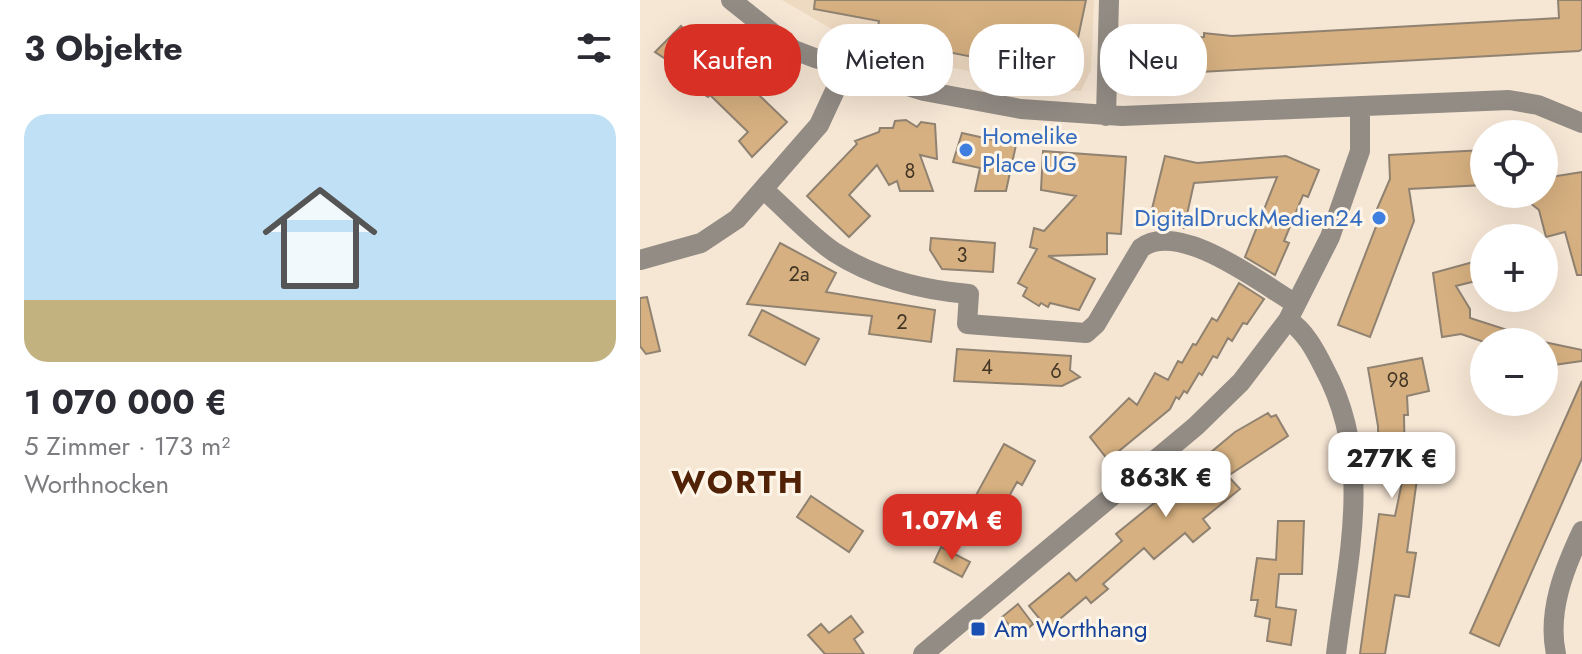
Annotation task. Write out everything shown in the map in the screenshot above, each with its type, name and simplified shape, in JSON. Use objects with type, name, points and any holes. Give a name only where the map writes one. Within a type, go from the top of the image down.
[{"type":"street","points":[[731,0],[794,50],[817,59]]},
{"type":"street","points":[[1106,116],[1109,0]]},
{"type":"street","points":[[640,260],[701,243],[737,219],[825,116],[834,96]]},
{"type":"street","points":[[950,96],[1021,109],[1106,116],[1509,100],[1538,105],[1582,123]]},
{"type":"street","points":[[923,654],[1222,403],[1292,312],[1330,237],[1360,151],[1360,106]]},
{"type":"street","points":[[764,190],[833,251],[868,270],[897,281],[969,294],[967,324],[1086,333],[1096,324],[1141,248],[1161,241],[1201,248],[1292,312],[1342,403],[1352,442],[1354,500],[1336,654]]},
{"type":"street","points":[[1556,654],[1554,616],[1559,593],[1582,531]]},
{"type":"shaded area","points":[[782,0],[1094,0],[1091,70],[1084,85],[1084,24],[969,24],[969,71],[953,68],[953,24],[823,24]]},
{"type":"building","points":[[815,0],[1086,0],[1081,24],[969,24],[969,56],[953,53],[953,24],[878,24],[879,21],[814,9]]},
{"type":"building","points":[[1558,0],[1582,0],[1582,49],[1207,72],[1207,33],[1232,36],[1559,18]]},
{"type":"building","points":[[664,43],[664,58],[655,52]]},
{"type":"building","points":[[711,96],[760,96],[787,122],[752,157],[739,141],[748,132]]},
{"type":"building","points":[[906,120],[917,127],[921,122],[935,124],[937,159],[920,155],[933,191],[900,191],[897,181],[889,185],[877,165],[849,195],[870,216],[849,237],[807,196],[857,144],[855,141],[879,132],[880,128],[893,128],[895,121]]},
{"type":"building","points":[[962,133],[1016,145],[1006,191],[975,191],[980,168],[953,162]]},
{"type":"building","points":[[1043,151],[1126,157],[1121,234],[1107,233],[1107,254],[1048,256],[1095,279],[1079,310],[1050,303],[1048,307],[1041,303],[1039,306],[1023,296],[1027,288],[1018,283],[1037,249],[1030,247],[1034,228],[1044,231],[1076,196],[1041,190]]},
{"type":"building","points":[[1470,151],[1470,186],[1409,189],[1414,221],[1370,337],[1338,325],[1382,211],[1377,209],[1390,179],[1389,155]]},
{"type":"building","points":[[1165,156],[1197,163],[1286,156],[1319,170],[1308,197],[1303,195],[1284,241],[1289,243],[1275,275],[1245,257],[1277,177],[1194,183],[1184,228],[1149,221]]},
{"type":"building","points":[[1582,172],[1582,275],[1577,275],[1565,232],[1558,234],[1558,224],[1543,224],[1536,208],[1558,208],[1558,176]]},
{"type":"building","points":[[931,238],[995,243],[993,272],[942,269],[930,250]]},
{"type":"building","points":[[780,243],[836,273],[826,292],[935,310],[931,342],[869,334],[872,316],[747,304]]},
{"type":"building","points":[[1470,263],[1470,282],[1456,286],[1470,309],[1470,318],[1501,328],[1470,328],[1470,337],[1461,334],[1442,337],[1433,273]]},
{"type":"building","points":[[1239,283],[1264,299],[1247,324],[1243,323],[1232,341],[1228,338],[1217,358],[1213,356],[1187,393],[1184,391],[1179,399],[1176,397],[1170,409],[1108,460],[1090,437],[1129,398],[1137,405],[1155,373],[1168,380],[1178,361],[1182,363],[1212,318],[1217,321]]},
{"type":"building","points":[[647,297],[660,351],[646,354],[640,346],[640,298]]},
{"type":"building","points":[[762,310],[819,339],[805,365],[749,335]]},
{"type":"building","points":[[1558,345],[1582,350],[1582,361],[1558,364]]},
{"type":"building","points":[[957,349],[1071,356],[1070,370],[1080,377],[1062,386],[954,381]]},
{"type":"building","points":[[1422,358],[1429,391],[1407,396],[1408,415],[1404,415],[1405,477],[1417,479],[1407,552],[1416,553],[1409,597],[1395,595],[1385,654],[1360,654],[1379,514],[1395,516],[1403,477],[1379,478],[1378,426],[1368,368]]},
{"type":"building","points":[[1582,381],[1582,458],[1499,646],[1470,633]]},
{"type":"building","points":[[1268,413],[1271,417],[1276,415],[1288,436],[1228,476],[1240,489],[1203,519],[1210,528],[1193,542],[1185,533],[1154,559],[1144,548],[1103,584],[1108,589],[1091,603],[1086,597],[1048,629],[1029,606],[1069,573],[1076,581],[1122,541],[1116,534],[1180,482],[1187,491],[1219,465],[1210,453],[1235,432]]},
{"type":"building","points":[[1004,444],[1035,461],[1022,485],[1017,482],[1001,511],[975,497]]},
{"type":"building","points":[[811,496],[863,531],[849,552],[797,517]]},
{"type":"building","points":[[1278,521],[1304,521],[1302,574],[1279,574],[1276,607],[1296,610],[1291,645],[1267,641],[1270,619],[1255,616],[1258,600],[1251,600],[1257,558],[1276,560]]},
{"type":"building","points":[[941,547],[970,562],[962,577],[934,562]]},
{"type":"building","points":[[1018,604],[1033,624],[1019,636],[1002,617]]},
{"type":"building","points":[[851,616],[863,632],[854,639],[864,654],[825,654],[808,635],[821,624],[829,633]]},
{"type":"place","name":"Homelike Place UG","points":[[966,150]]},
{"type":"place","name":"DigitalDruckMedien24","points":[[1379,218]]},
{"type":"place","name":"Am Worthhang","points":[[978,629]]},
{"type":"district","name":"WORTH","points":[[738,482]]}]
